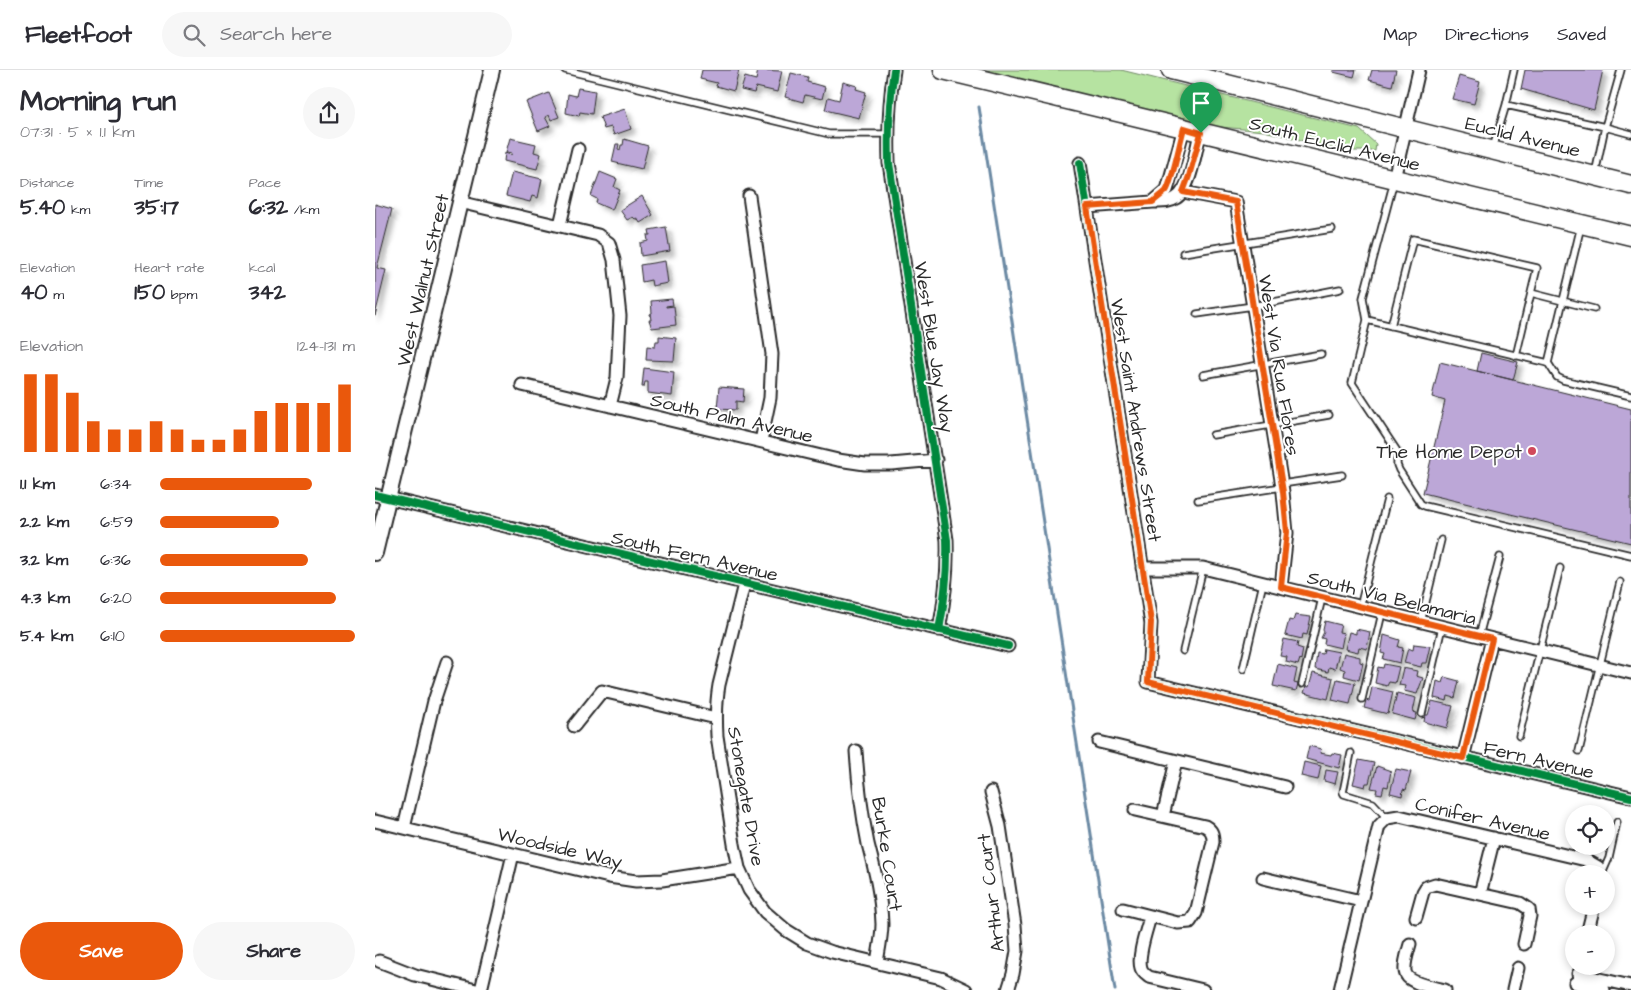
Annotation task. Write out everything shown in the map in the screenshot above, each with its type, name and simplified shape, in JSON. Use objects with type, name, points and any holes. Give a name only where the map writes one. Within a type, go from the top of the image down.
[{"type":"main road","name":"South Euclid Avenue","points":[[943,70],[1631,236]]},
{"type":"main road","name":"South Euclid Avenue","points":[[1171,70],[1405,128]]},
{"type":"main road","name":"Euclid Avenue","points":[[1405,128],[1631,185]]},
{"type":"street","name":"West Walnut Street","points":[[375,553],[381,496],[492,70]]},
{"type":"street","name":"West Blue Jay Way","points":[[894,70],[890,96],[889,163],[947,540],[948,568],[939,630]]},
{"type":"street","points":[[1394,179],[1419,70]]},
{"type":"street","points":[[1087,207],[1153,202],[1164,203],[1175,199],[1183,192],[1189,176],[1192,131]]},
{"type":"street","points":[[1153,202],[1167,190],[1192,131]]},
{"type":"street","points":[[560,226],[578,149]]},
{"type":"street","name":"West Saint Andrews Street","points":[[1080,163],[1151,622],[1148,682]]},
{"type":"street","name":"West Via Rua Flores","points":[[1183,192],[1236,202],[1282,485],[1287,532],[1281,587]]},
{"type":"street","points":[[749,196],[772,354],[771,398],[761,441]]},
{"type":"street","points":[[459,202],[598,235],[609,244],[614,260],[620,316],[617,378],[610,406]]},
{"type":"street","name":"South Palm Avenue","points":[[522,385],[838,460],[865,464],[891,464],[936,460]]},
{"type":"street","name":"South Fern Avenue","points":[[381,496],[1008,646]]},
{"type":"street","name":"South Via Belamaria","points":[[1142,568],[1203,568],[1631,673]]},
{"type":"street","name":"Stonegate Drive","points":[[744,584],[719,685],[716,718],[733,844],[739,868],[749,890],[765,912],[786,930],[807,943],[832,952],[941,978],[966,990]]},
{"type":"street","points":[[1463,758],[1492,639]]},
{"type":"street","points":[[404,828],[435,701],[447,662]]},
{"type":"street","name":"Fern Avenue","points":[[1148,682],[1631,798]]},
{"type":"street","points":[[574,726],[601,691],[716,718]]},
{"type":"street","points":[[1099,742],[1285,787]]},
{"type":"street","name":"Burke Court","points":[[856,751],[858,779],[881,902],[882,927],[877,962]]},
{"type":"street","points":[[1163,816],[1176,761]]},
{"type":"street","name":"Arthur Court","points":[[991,792],[1000,826],[1015,925],[1017,951],[1008,990]]},
{"type":"street","points":[[1123,909],[1183,924],[1190,922],[1194,918],[1213,842],[1210,829],[1205,826],[1135,810]]},
{"type":"street","name":"Conifer Avenue","points":[[1387,818],[1399,816],[1586,860],[1592,865]]},
{"type":"street","points":[[1340,990],[1379,826],[1387,818]]},
{"type":"street","name":"Woodside Way","points":[[375,821],[609,877],[636,881],[662,880],[739,868]]},
{"type":"street","points":[[1480,894],[1494,838]]},
{"type":"street","points":[[481,990],[513,854]]},
{"type":"street","points":[[1263,878],[1361,901]]},
{"type":"street","points":[[1416,918],[1426,887],[1442,884],[1520,903],[1529,909],[1530,916],[1524,944]]},
{"type":"street","points":[[1151,917],[1140,958],[1140,967],[1143,972],[1149,977],[1203,990]]},
{"type":"street","points":[[1410,944],[1405,969],[1407,976],[1416,982],[1445,990]]},
{"type":"street","points":[[379,961],[415,975],[476,990]]},
{"type":"street","points":[[1513,990],[1518,968]]},
{"type":"street","points":[[1576,978],[1631,986]]},
{"type":"street","points":[[1576,978],[1604,990]]},
{"type":"lane","points":[[565,70],[829,134],[888,134]]},
{"type":"lane","points":[[1492,150],[1506,105],[1513,70]]},
{"type":"lane","points":[[1594,176],[1621,70]]},
{"type":"lane","points":[[1506,105],[1631,134]]},
{"type":"lane","points":[[1394,179],[1363,298],[1367,320],[1352,383],[1398,457],[1397,464],[1399,470],[1421,504],[1425,506],[1631,555]]},
{"type":"lane","points":[[1547,363],[1582,224]]},
{"type":"lane","points":[[1183,253],[1332,229]]},
{"type":"lane","points":[[1391,326],[1413,238],[1537,268],[1516,356]]},
{"type":"lane","points":[[1197,314],[1253,306],[1339,289]]},
{"type":"lane","points":[[1531,293],[1594,309]]},
{"type":"lane","points":[[1367,320],[1547,363],[1557,377],[1563,380],[1631,396]]},
{"type":"lane","points":[[1203,375],[1321,354]]},
{"type":"lane","points":[[1213,435],[1329,415]]},
{"type":"lane","points":[[1198,500],[1342,475]]},
{"type":"lane","points":[[1360,607],[1387,499]]},
{"type":"lane","points":[[1421,622],[1441,540]]},
{"type":"lane","points":[[1479,636],[1499,558]]},
{"type":"lane","points":[[1183,651],[1203,568]]},
{"type":"lane","points":[[1519,736],[1560,568]]},
{"type":"lane","points":[[1579,751],[1620,582]]},
{"type":"lane","points":[[1243,669],[1263,583]]},
{"type":"lane","points":[[1302,684],[1322,598]]},
{"type":"lane","points":[[1362,699],[1383,612]]},
{"type":"lane","points":[[1421,714],[1442,627]]},
{"type":"lane","points":[[1351,754],[1344,794],[1373,803],[1387,818]]},
{"type":"lane","points":[[1604,865],[1609,858],[1617,822]]},
{"type":"green space","points":[[981,70],[1121,70],[1359,129],[1376,144],[1375,151],[1346,151],[1264,131],[1210,126]]},
{"type":"building","points":[[702,70],[739,70],[734,91],[716,86],[717,83],[700,79]]},
{"type":"building","points":[[758,70],[782,71],[777,92],[756,87],[754,93],[741,90],[745,77],[756,80]]},
{"type":"building","points":[[1333,70],[1356,70],[1354,77],[1333,72]]},
{"type":"building","points":[[1372,70],[1396,70],[1392,86],[1369,80]]},
{"type":"building","points":[[1525,70],[1603,70],[1594,110],[1521,89]]},
{"type":"building","points":[[791,73],[808,77],[807,82],[825,87],[822,99],[805,95],[803,102],[785,97]]},
{"type":"building","points":[[1459,76],[1480,82],[1474,104],[1452,99]]},
{"type":"building","points":[[843,82],[857,86],[856,89],[866,92],[859,118],[825,110],[828,97],[839,100]]},
{"type":"building","points":[[578,88],[595,91],[592,114],[580,112],[579,116],[566,113],[568,94],[576,96]]},
{"type":"building","points":[[549,93],[559,117],[551,120],[549,115],[545,117],[550,126],[538,131],[526,102]]},
{"type":"building","points":[[625,109],[631,129],[614,135],[611,127],[604,129],[600,117]]},
{"type":"building","points":[[510,138],[536,144],[534,152],[541,154],[537,169],[504,161],[505,153],[511,155],[512,153],[506,152]]},
{"type":"building","points":[[624,139],[648,146],[642,169],[612,162],[616,144],[619,144],[618,149],[620,150]]},
{"type":"building","points":[[512,172],[542,179],[538,198],[532,196],[530,202],[506,196]]},
{"type":"building","points":[[600,172],[617,179],[614,187],[620,190],[612,210],[596,203],[597,199],[591,196]]},
{"type":"building","points":[[642,196],[653,215],[640,223],[637,218],[633,217],[627,220],[620,210]]},
{"type":"building","points":[[375,204],[392,209],[377,268],[386,270],[375,316]]},
{"type":"building","points":[[666,227],[670,251],[641,256],[640,243],[648,241],[647,235],[650,235],[649,230]]},
{"type":"building","points":[[665,261],[668,283],[652,286],[651,280],[642,282],[640,265]]},
{"type":"building","points":[[672,299],[673,305],[666,307],[674,306],[676,325],[652,328],[649,320],[651,320],[650,314],[652,313],[651,301]]},
{"type":"building","points":[[659,336],[676,338],[674,361],[646,360],[647,346],[655,347],[656,341],[659,341]]},
{"type":"building","points":[[1481,353],[1518,362],[1513,380],[1477,371]]},
{"type":"building","name":"The Home Depot","points":[[1440,362],[1631,409],[1631,543],[1423,493],[1445,401],[1432,397]]},
{"type":"building","points":[[644,368],[674,372],[672,396],[648,393],[648,382],[645,382],[644,387],[642,387]]},
{"type":"building","points":[[719,387],[744,389],[743,402],[736,401],[736,410],[717,409]]},
{"type":"building","points":[[1295,615],[1311,617],[1307,635],[1303,634],[1302,639],[1285,635],[1289,620],[1293,621]]},
{"type":"building","points":[[1325,621],[1341,625],[1339,632],[1344,633],[1341,648],[1324,644],[1325,639],[1321,638],[1324,632]]},
{"type":"building","points":[[1356,629],[1370,632],[1367,649],[1359,647],[1358,652],[1345,649],[1349,632],[1356,634]]},
{"type":"building","points":[[1384,635],[1400,640],[1398,647],[1403,648],[1400,663],[1383,659],[1385,654],[1381,653]]},
{"type":"building","points":[[1284,639],[1298,642],[1297,647],[1303,649],[1298,665],[1286,662],[1287,657],[1280,656]]},
{"type":"building","points":[[1414,644],[1430,646],[1426,663],[1422,663],[1421,667],[1404,663],[1408,648],[1413,650]]},
{"type":"building","points":[[1324,649],[1339,652],[1335,669],[1329,667],[1328,672],[1315,669],[1317,653],[1323,654]]},
{"type":"building","points":[[1344,653],[1360,657],[1360,662],[1363,663],[1359,680],[1344,676],[1345,670],[1340,668]]},
{"type":"building","points":[[1278,664],[1297,669],[1294,683],[1298,684],[1296,691],[1273,686]]},
{"type":"building","points":[[1384,664],[1399,667],[1395,683],[1389,682],[1387,686],[1375,683],[1378,667],[1383,668]]},
{"type":"building","points":[[1403,668],[1417,671],[1416,676],[1423,678],[1417,694],[1404,691],[1405,686],[1399,685]]},
{"type":"building","points":[[1313,673],[1333,678],[1328,699],[1304,693],[1306,686],[1309,687]]},
{"type":"building","points":[[1444,677],[1459,681],[1455,698],[1448,696],[1447,701],[1434,698],[1437,681],[1442,683]]},
{"type":"building","points":[[1337,679],[1355,683],[1350,704],[1332,700]]},
{"type":"building","points":[[1372,687],[1393,692],[1388,714],[1364,708],[1366,700],[1369,701]]},
{"type":"building","points":[[1397,693],[1416,698],[1413,712],[1417,713],[1415,720],[1392,714]]},
{"type":"building","points":[[1432,701],[1453,706],[1447,728],[1424,722],[1425,715],[1428,715]]},
{"type":"building","points":[[1309,746],[1321,749],[1320,753],[1342,755],[1339,768],[1306,759]]},
{"type":"building","points":[[1359,760],[1374,763],[1369,783],[1366,783],[1365,787],[1353,784]]},
{"type":"building","points":[[1304,762],[1321,766],[1318,780],[1301,776]]},
{"type":"building","points":[[1377,766],[1391,771],[1388,787],[1384,786],[1382,794],[1376,793],[1377,789],[1371,788]]},
{"type":"building","points":[[1396,769],[1411,772],[1406,790],[1403,789],[1402,796],[1390,793]]},
{"type":"building","points":[[1326,770],[1338,772],[1335,784],[1324,781]]},
{"type":"waterway","points":[[979,107],[1115,990]]},
{"type":"cycle path","points":[[894,70],[889,116],[889,163],[947,540],[946,585],[939,630]]},
{"type":"cycle path","points":[[1080,163],[1151,623],[1148,682],[1631,797]]},
{"type":"cycle path","points":[[375,495],[1008,646]]},
{"type":"place","name":"The Home Depot","points":[[1532,451]]},
{"type":"route","points":[[1184,128],[1201,133],[1183,192],[1236,202],[1283,492],[1287,532],[1281,587],[1492,639],[1463,758],[1148,682],[1151,622],[1087,207],[1153,202],[1167,190],[1184,128]]}]
